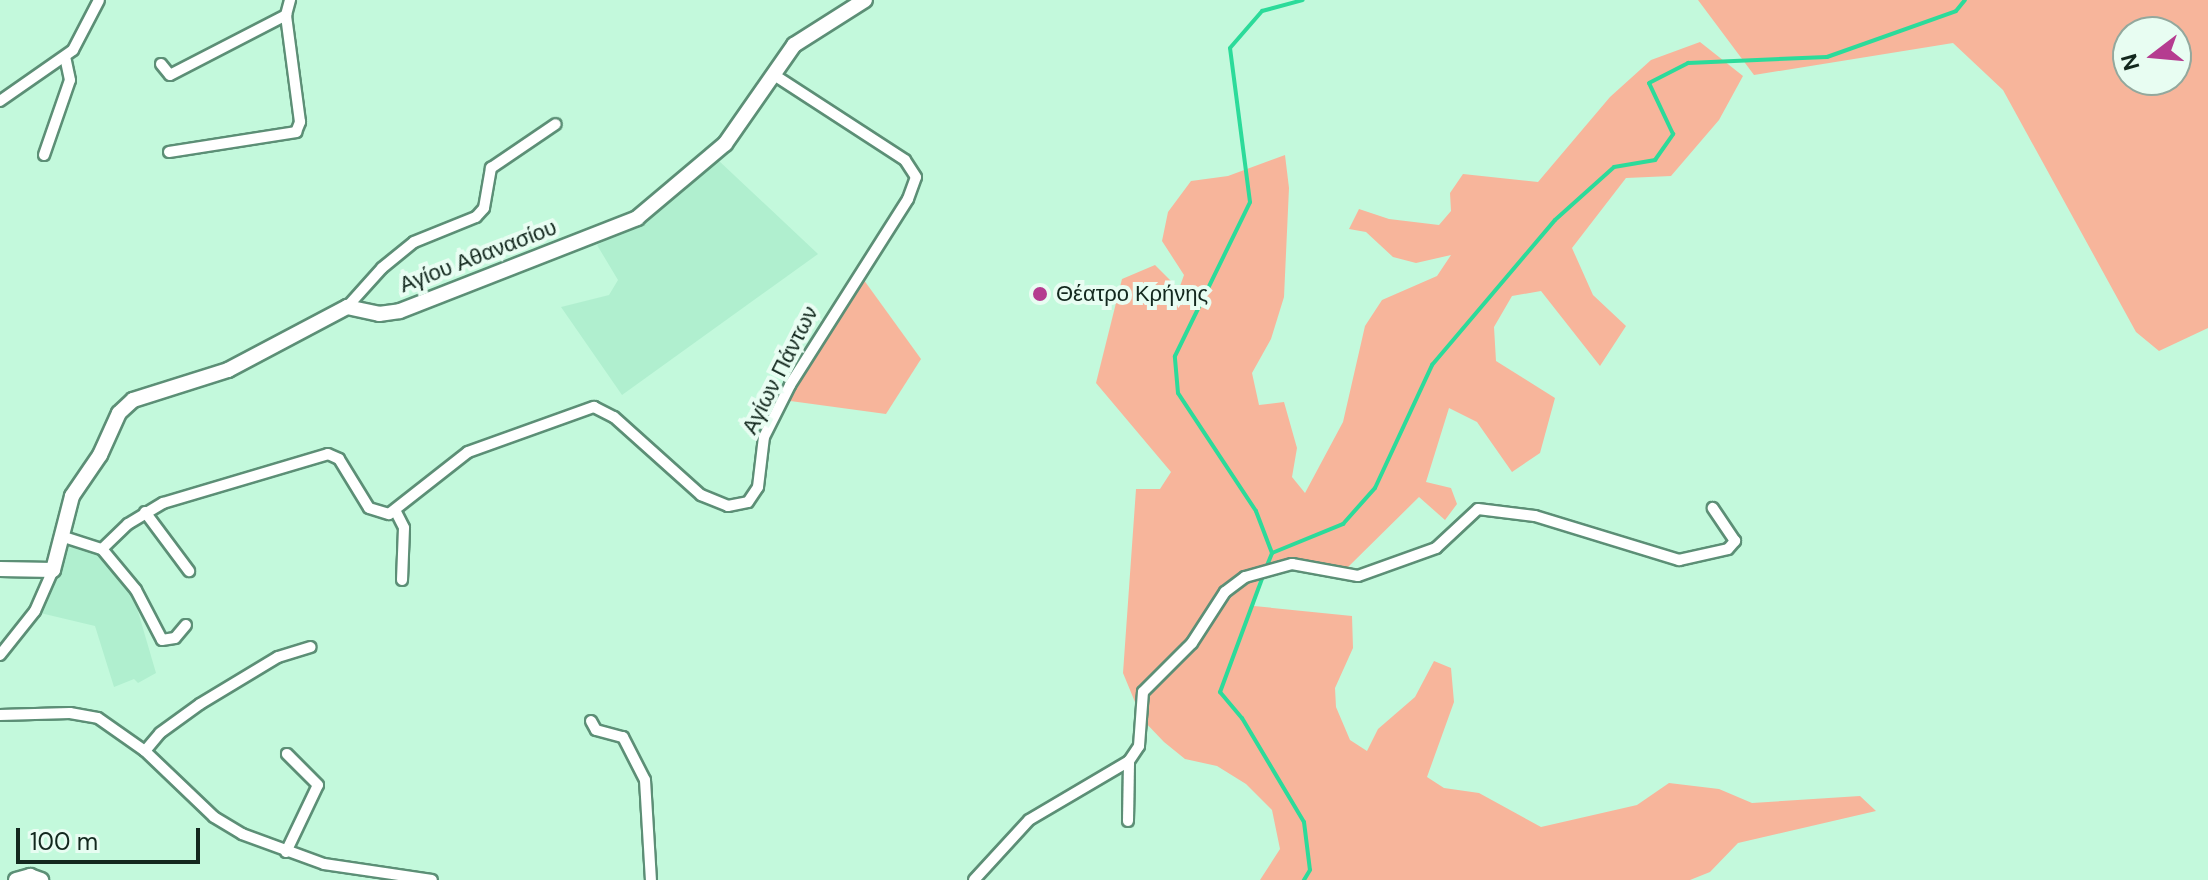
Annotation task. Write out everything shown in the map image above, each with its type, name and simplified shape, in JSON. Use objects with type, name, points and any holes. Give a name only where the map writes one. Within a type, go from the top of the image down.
[{"type":"street","points":[[0,101],[65,57],[80,42],[99,0]]},
{"type":"street","points":[[169,152],[296,132],[300,122],[286,15],[290,0]]},
{"type":"street","name":"Αγίου Αθανασίου","points":[[347,307],[379,314],[400,311],[637,218],[725,144],[794,45],[865,0]]},
{"type":"street","points":[[161,64],[170,75],[286,15]]},
{"type":"street","points":[[44,155],[70,80],[65,57]]},
{"type":"street","name":"Αγίων Πάντων","points":[[395,510],[468,452],[594,407],[614,417],[701,495],[728,506],[754,496],[764,437],[790,385],[908,199],[916,177],[905,160],[774,75]]},
{"type":"street","points":[[0,655],[35,611],[64,537],[72,496],[128,403],[159,388],[228,370],[347,307],[382,268],[414,242],[476,217],[484,208],[491,168],[556,124]]},
{"type":"street","points":[[102,549],[145,512],[195,492],[263,477],[333,454],[369,508],[381,514],[395,510],[404,528],[402,580]]},
{"type":"street","points":[[974,880],[1029,820],[1129,761],[1139,746],[1143,692],[1192,643],[1225,592],[1245,577],[1292,564],[1358,576],[1436,548],[1478,509],[1535,516],[1679,560],[1728,549],[1735,541],[1713,508]]},
{"type":"street","points":[[145,512],[189,571]]},
{"type":"street","points":[[64,537],[102,549],[136,590],[162,640],[175,638],[186,625]]},
{"type":"street","points":[[0,569],[53,570]]},
{"type":"street","points":[[145,751],[160,733],[200,704],[278,657],[311,647]]},
{"type":"street","points":[[0,715],[90,716],[145,751],[222,823],[286,852],[380,875],[432,880]]},
{"type":"street","points":[[591,721],[596,730],[623,737],[645,780],[651,880]]},
{"type":"street","points":[[286,852],[318,785],[287,754]]},
{"type":"street","points":[[1128,821],[1129,761]]},
{"type":"street","points":[[16,880],[41,880]]},
{"type":"shaded area","points":[[1698,0],[2208,0],[2208,328],[2159,351],[2136,332],[2003,90],[1953,43],[1754,75]]},
{"type":"shaded area","points":[[1700,42],[1743,76],[1719,120],[1671,176],[1626,178],[1572,248],[1593,295],[1626,326],[1600,366],[1541,291],[1512,296],[1494,327],[1496,361],[1555,398],[1540,453],[1512,472],[1477,422],[1449,408],[1426,482],[1451,488],[1457,504],[1445,520],[1419,497],[1346,569],[1272,565],[1258,583],[1254,606],[1352,616],[1353,648],[1335,688],[1336,707],[1350,740],[1367,751],[1378,729],[1415,697],[1434,661],[1451,668],[1454,702],[1427,777],[1444,788],[1479,793],[1541,827],[1637,805],[1669,783],[1719,789],[1752,803],[1860,796],[1876,811],[1738,843],[1710,872],[1690,880],[1260,880],[1280,849],[1272,810],[1246,784],[1217,766],[1185,759],[1164,742],[1142,719],[1123,673],[1136,489],[1160,489],[1171,472],[1096,383],[1122,279],[1155,265],[1179,289],[1184,275],[1162,241],[1168,212],[1191,181],[1228,176],[1285,155],[1289,188],[1284,297],[1271,339],[1252,373],[1259,405],[1284,402],[1297,448],[1292,477],[1305,493],[1343,422],[1365,326],[1382,300],[1437,276],[1451,255],[1416,263],[1393,257],[1366,232],[1349,229],[1359,209],[1389,219],[1439,225],[1451,211],[1450,193],[1463,174],[1538,182],[1610,97],[1651,60]]},
{"type":"shaded area","points":[[718,160],[818,254],[622,395],[561,307],[609,295],[618,280],[597,245],[650,217]]},
{"type":"shaded area","points":[[861,276],[921,359],[886,414],[783,400]]},
{"type":"shaded area","points":[[62,542],[104,555],[130,584],[156,673],[138,683],[134,679],[114,687],[95,626],[32,611]]},
{"type":"waterway","points":[[1266,568],[1272,553],[1256,511],[1178,393],[1175,356],[1250,202],[1230,48],[1262,11],[1303,0]]},
{"type":"waterway","points":[[1272,553],[1343,524],[1375,488],[1432,365],[1555,220],[1614,167],[1655,160],[1673,134],[1649,83],[1688,63],[1827,57],[1956,11],[1965,0]]},
{"type":"waterway","points":[[1263,576],[1220,692],[1242,718],[1304,822],[1310,870],[1304,880]]},
{"type":"place","name":"Θέατρο Κρήνης","points":[[1040,294]]}]
